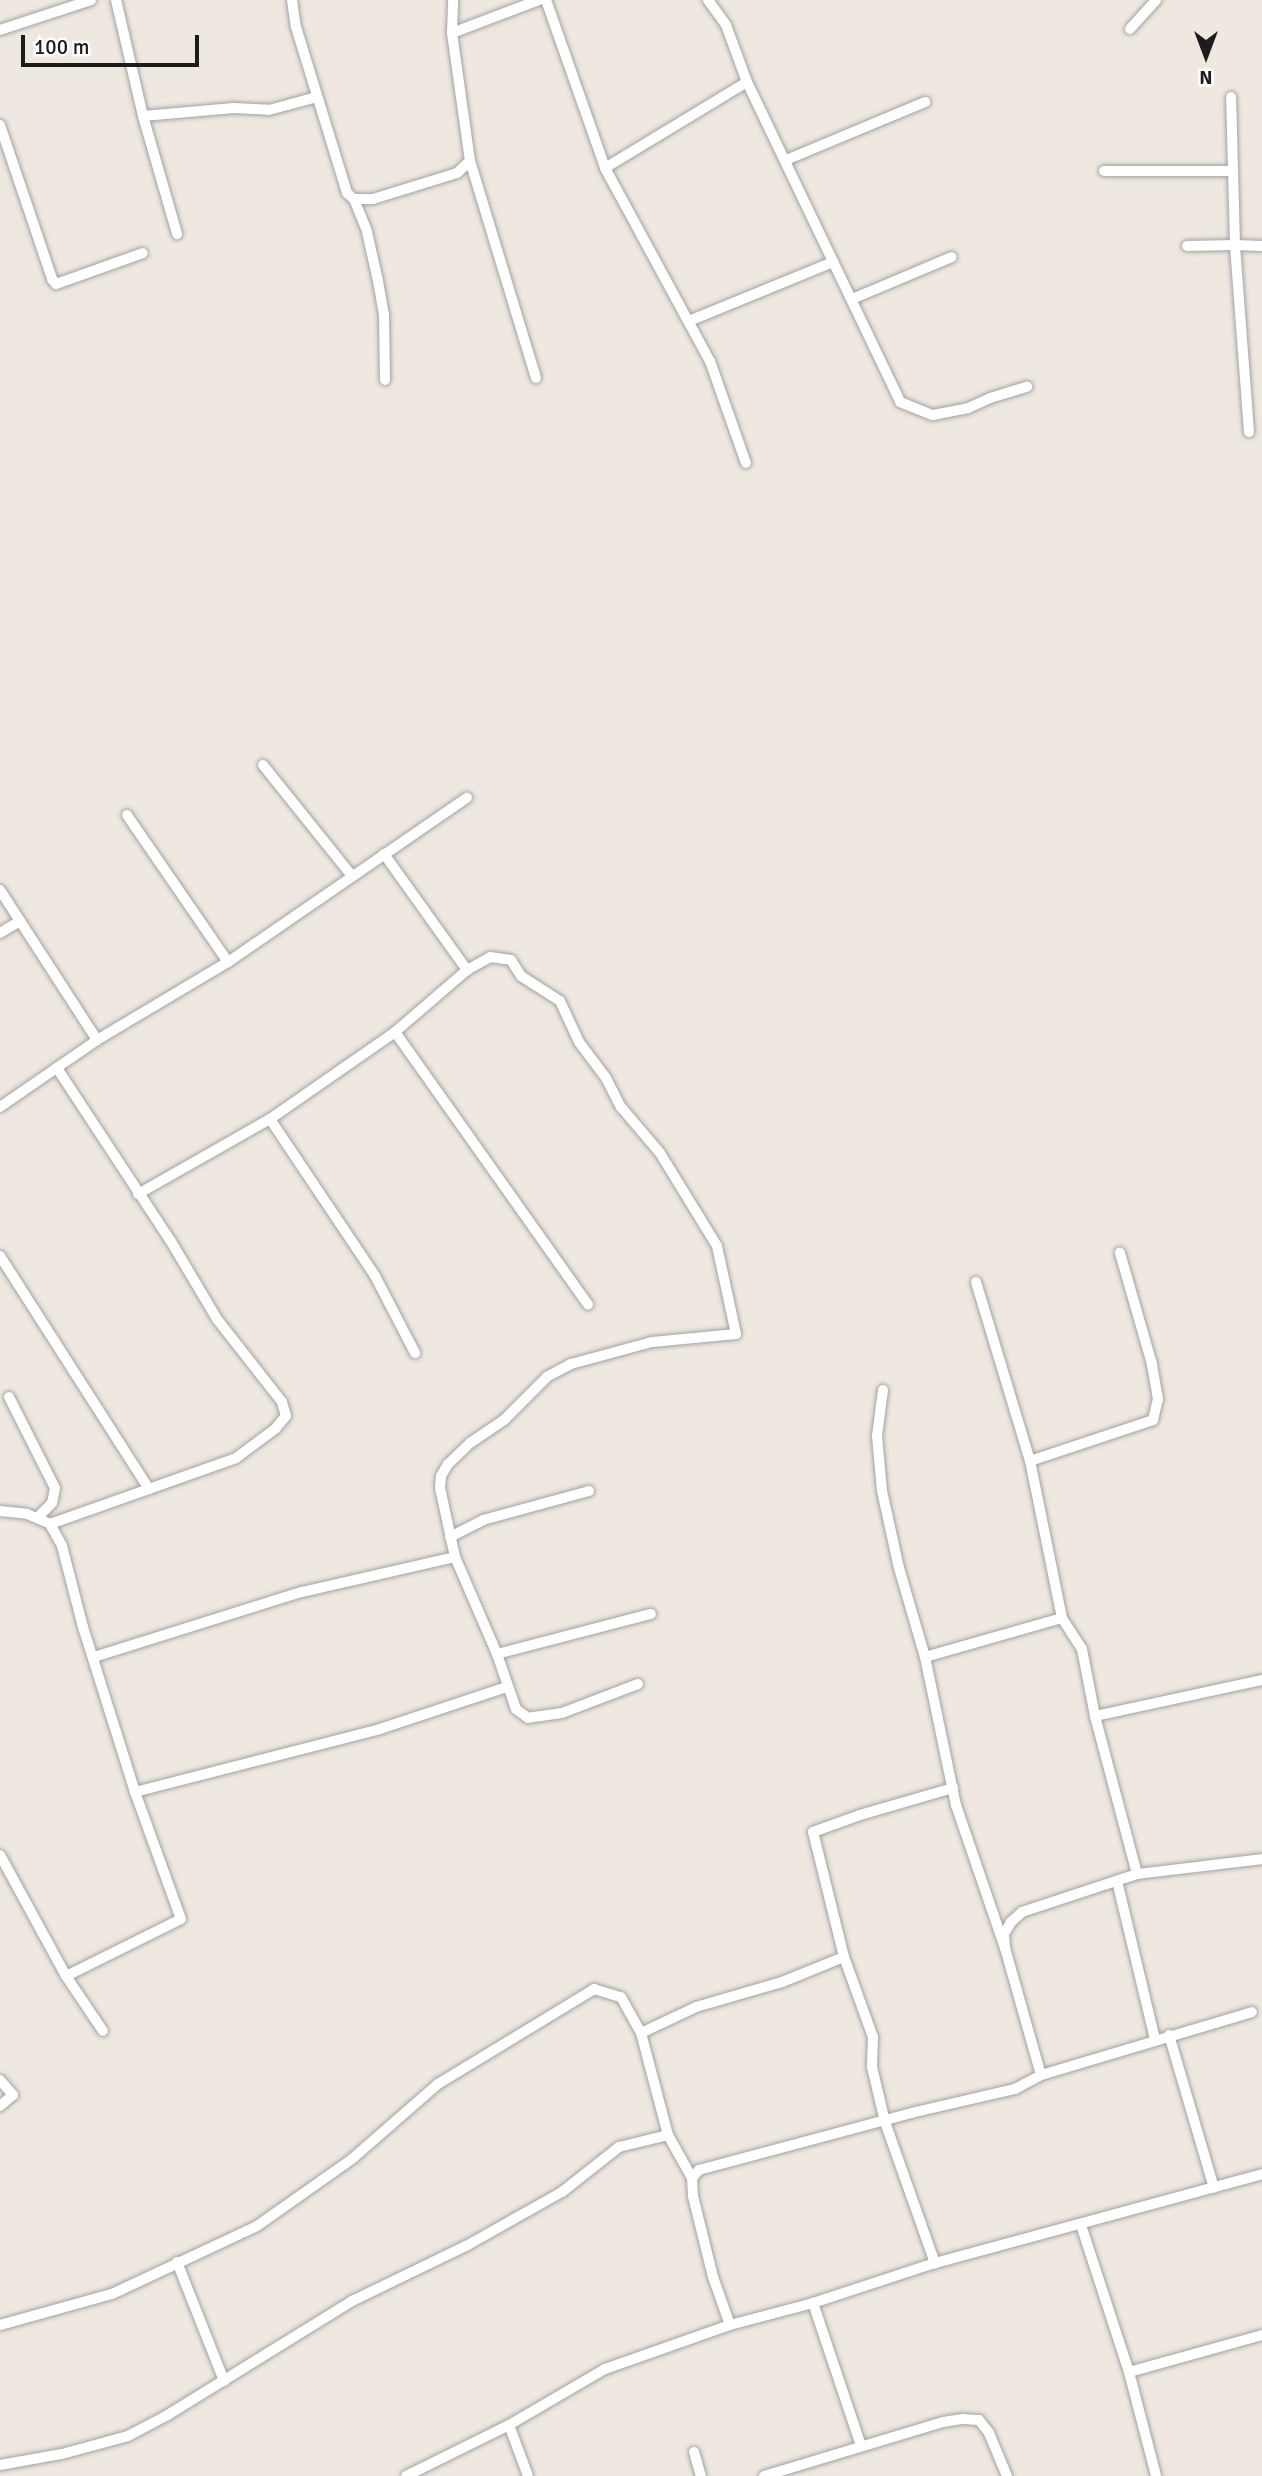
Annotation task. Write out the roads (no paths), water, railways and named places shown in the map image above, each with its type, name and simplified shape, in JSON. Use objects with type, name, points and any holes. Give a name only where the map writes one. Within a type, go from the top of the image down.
[{"type":"street","points":[[0,30],[91,0]]},
{"type":"street","points":[[116,0],[143,116],[177,234]]},
{"type":"street","points":[[292,0],[296,27],[342,182],[354,199],[366,232],[378,281],[384,314],[385,380]]},
{"type":"street","points":[[453,0],[452,33],[470,161],[536,379]]},
{"type":"street","points":[[452,33],[539,0]]},
{"type":"street","points":[[545,0],[605,168],[710,361],[746,463]]},
{"type":"street","points":[[708,0],[726,25],[747,82],[900,402],[933,415],[968,408],[1027,387]]},
{"type":"street","points":[[1130,29],[1156,0]]},
{"type":"street","points":[[605,168],[747,82]]},
{"type":"street","points":[[143,116],[234,108],[268,110],[317,97]]},
{"type":"street","points":[[1230,97],[1235,245],[1249,432]]},
{"type":"street","points":[[786,160],[925,102]]},
{"type":"street","points":[[0,125],[52,279],[56,284],[143,253]]},
{"type":"street","points":[[354,199],[373,198],[457,173],[470,161]]},
{"type":"street","points":[[1104,171],[1233,171]]},
{"type":"street","points":[[1187,246],[1262,246]]},
{"type":"street","points":[[852,299],[952,257]]},
{"type":"street","points":[[689,321],[833,262]]},
{"type":"street","points":[[263,765],[352,876]]},
{"type":"street","points":[[0,1107],[97,1040],[228,962],[467,798]]},
{"type":"street","points":[[127,815],[228,962]]},
{"type":"street","points":[[384,854],[467,970]]},
{"type":"street","points":[[0,890],[97,1040]]},
{"type":"street","points":[[0,933],[20,921]]},
{"type":"street","points":[[138,1194],[270,1119],[395,1032],[467,970],[490,957],[512,960],[521,976],[560,1001],[579,1042],[621,1107],[660,1153],[717,1246],[736,1334],[652,1342],[571,1364],[547,1377],[527,1394],[504,1420],[470,1443],[448,1464],[441,1476],[440,1488],[455,1557],[497,1654],[516,1709],[528,1718],[541,1718],[562,1713],[638,1684]]},
{"type":"street","points":[[395,1032],[588,1305]]},
{"type":"street","points":[[50,1524],[236,1458],[275,1429],[286,1416],[286,1408],[217,1319],[170,1240],[57,1068]]},
{"type":"street","points":[[270,1119],[374,1276],[415,1353]]},
{"type":"street","points":[[1030,1461],[1153,1420],[1158,1399],[1152,1364],[1119,1253]]},
{"type":"street","points":[[0,1256],[149,1489]]},
{"type":"street","points":[[976,1282],[1030,1461],[1062,1618],[1082,1649],[1095,1716],[1137,1874]]},
{"type":"street","points":[[883,1390],[877,1436],[882,1491],[899,1568],[925,1657],[953,1788],[1005,1948],[1041,2075]]},
{"type":"street","points":[[9,1397],[55,1488],[52,1503],[37,1518]]},
{"type":"street","points":[[450,1537],[483,1520],[589,1491]]},
{"type":"street","points":[[0,1511],[27,1514],[50,1524],[62,1546],[135,1792],[181,1919],[66,1976]]},
{"type":"street","points":[[94,1657],[302,1592],[455,1557]]},
{"type":"street","points":[[497,1654],[651,1614]]},
{"type":"street","points":[[925,1657],[1062,1618]]},
{"type":"street","points":[[1095,1716],[1262,1680]]},
{"type":"street","points":[[135,1792],[380,1729],[507,1687]]},
{"type":"street","points":[[934,2263],[885,2122],[872,2067],[873,2037],[844,1957],[813,1832],[860,1815],[953,1788]]},
{"type":"street","points":[[0,1855],[66,1976],[103,2031]]},
{"type":"street","points":[[1005,1948],[1004,1934],[1010,1922],[1022,1912],[1137,1874],[1262,1859]]},
{"type":"street","points":[[1117,1881],[1154,2039]]},
{"type":"street","points":[[642,2033],[696,2007],[782,1982],[844,1957]]},
{"type":"street","points":[[0,2325],[112,2294],[257,2226],[352,2159],[438,2084],[594,1989],[621,1997],[642,2033],[668,2135],[692,2178],[693,2196],[708,2260],[730,2325]]},
{"type":"street","points":[[692,2178],[699,2170],[1015,2089],[1041,2075],[1154,2039],[1252,2012]]},
{"type":"street","points":[[1169,2035],[1214,2188]]},
{"type":"street","points":[[0,2080],[13,2095],[0,2106]]},
{"type":"street","points":[[0,2465],[62,2454],[128,2436],[352,2301],[466,2246],[562,2192],[619,2147],[668,2135]]},
{"type":"street","points":[[407,2476],[509,2425],[605,2369],[730,2325],[813,2303],[934,2263],[1262,2174]]},
{"type":"street","points":[[1081,2225],[1129,2372],[1156,2476]]},
{"type":"street","points":[[177,2262],[223,2381]]},
{"type":"street","points":[[813,2303],[862,2446]]},
{"type":"street","points":[[1129,2372],[1262,2335]]},
{"type":"street","points":[[764,2476],[943,2422],[979,2420],[996,2444],[1007,2476]]},
{"type":"street","points":[[509,2425],[528,2476]]},
{"type":"street","points":[[694,2452],[701,2476]]}]
